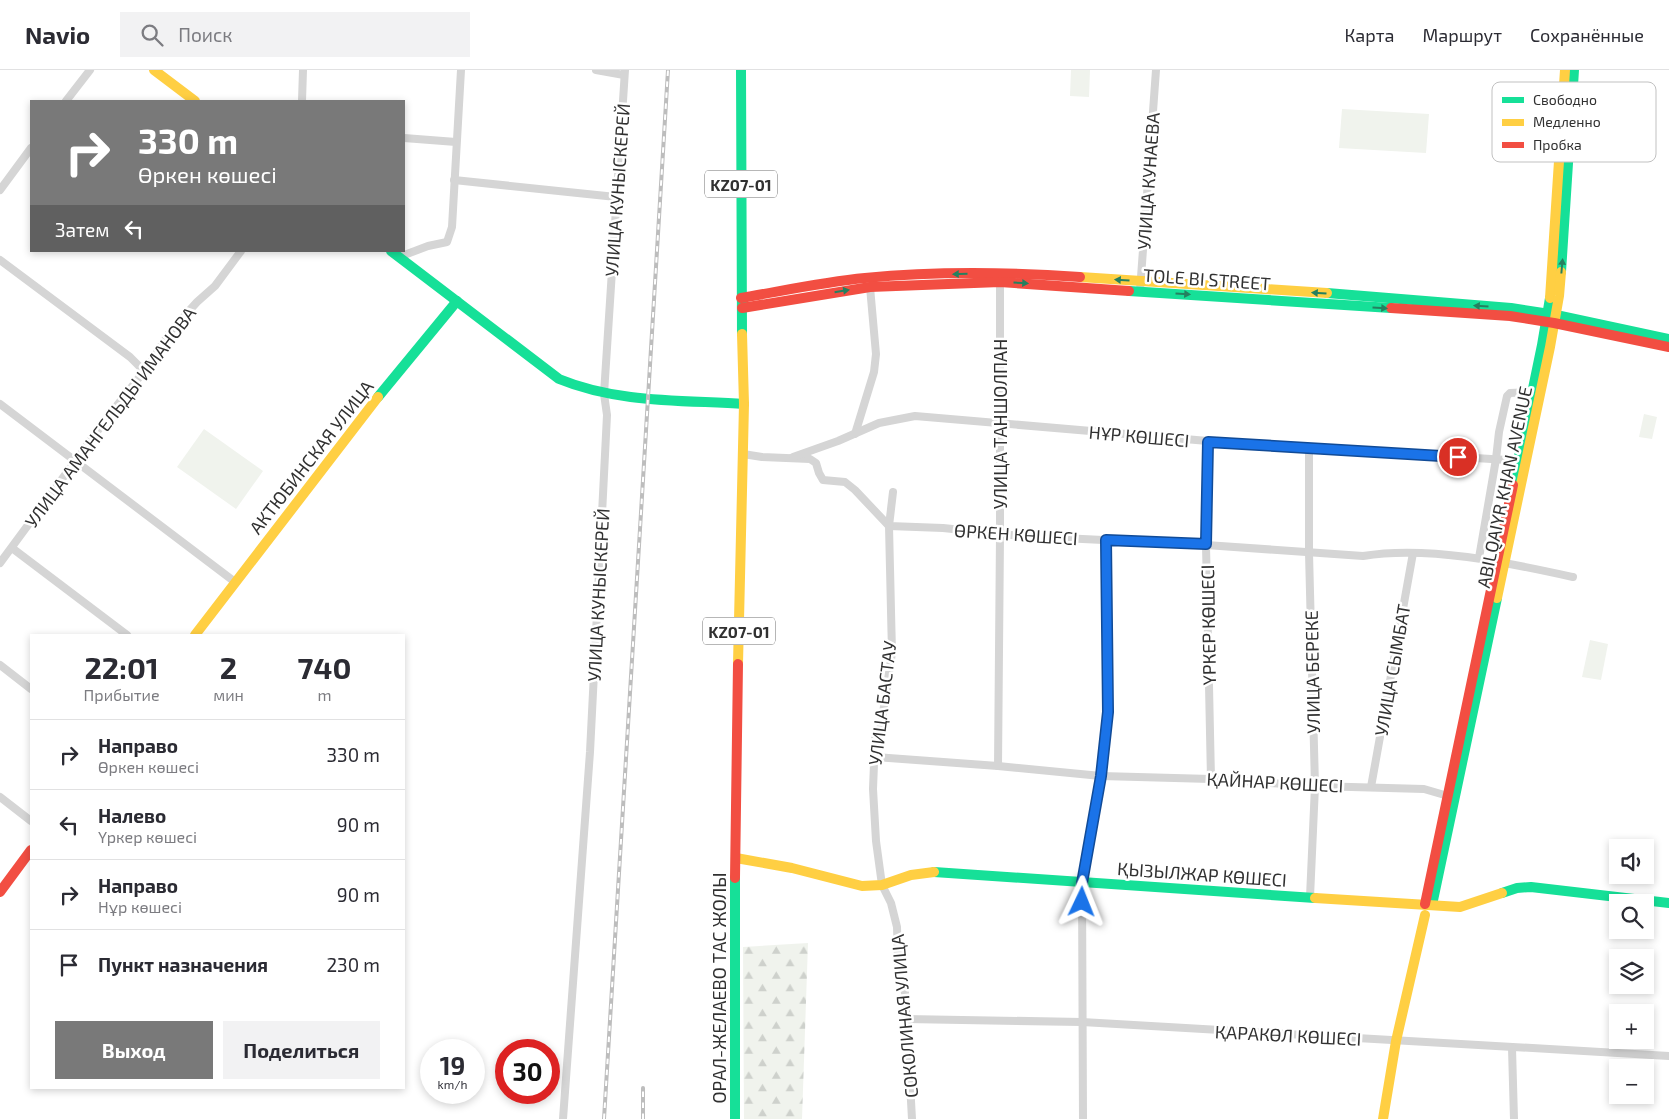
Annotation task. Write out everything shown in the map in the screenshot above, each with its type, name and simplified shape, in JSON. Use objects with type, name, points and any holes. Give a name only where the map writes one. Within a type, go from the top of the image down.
[{"type":"main road","points":[[154,70],[165,73],[194,100]]},
{"type":"main road","name":"KZ07-01","points":[[736,858],[735,786],[744,404],[741,70]]},
{"type":"main road","name":"ABILQAIYR KHAN AVENUE","points":[[1427,908],[1501,563],[1532,392],[1551,318],[1559,162]]},
{"type":"main road","name":"ABILQAIYR KHAN AVENUE","points":[[1427,908],[1448,796],[1524,471],[1563,246],[1567,162]]},
{"type":"main road","points":[[395,254],[559,379],[578,387],[604,394],[744,404]]},
{"type":"main road","name":"TOLE BI STREET","points":[[742,303],[864,278],[934,274],[1511,308],[1669,347]]},
{"type":"main road","name":"TOLE BI STREET","points":[[742,303],[870,287],[1000,278]]},
{"type":"main road","name":"АКТЮБИНСКАЯ УЛИЦА","points":[[196,634],[376,399],[457,301]]},
{"type":"main road","points":[[1551,318],[1669,339]]},
{"type":"main road","points":[[0,892],[30,851]]},
{"type":"main road","name":"ҚЫЗЫЛЖАР КӨШЕСІ","points":[[736,858],[792,868],[862,886],[882,884],[911,875],[930,872],[1310,897],[1427,908],[1460,906],[1517,888],[1531,887],[1669,903]]},
{"type":"main road","name":"ОРАЛ-ЖЕЛАЕВО ТАС ЖОЛЫ","points":[[735,1119],[736,858]]},
{"type":"main road","points":[[1383,1119],[1396,1041],[1427,908]]},
{"type":"street","points":[[67,100],[90,70]]},
{"type":"street","points":[[302,100],[303,70]]},
{"type":"street","points":[[405,252],[446,242],[452,227],[461,70]]},
{"type":"street","points":[[596,70],[624,72]]},
{"type":"street","name":"УЛИЦА КУНАЕВА","points":[[1140,286],[1156,70]]},
{"type":"street","name":"УЛИЦА КУНЫСКЕРЕЙ","points":[[563,1119],[590,752],[607,415],[604,394],[624,72]]},
{"type":"street","points":[[405,138],[456,142]]},
{"type":"street","points":[[0,190],[30,149]]},
{"type":"street","points":[[454,180],[616,197]]},
{"type":"street","name":"УЛИЦА АМАНГЕЛЬДЫ ИМАНОВА","points":[[0,563],[143,370],[149,365],[170,332],[197,302],[215,286],[240,252]]},
{"type":"street","points":[[0,260],[130,357],[143,370]]},
{"type":"street","name":"УЛИЦА ТАНШОЛПАН","points":[[998,766],[1000,278]]},
{"type":"street","points":[[855,434],[874,372],[876,354],[870,287]]},
{"type":"street","points":[[1479,558],[1499,432],[1507,396],[1510,393],[1532,392]]},
{"type":"street","points":[[0,404],[235,582]]},
{"type":"street","name":"НҰР КӨШЕСІ","points":[[786,459],[855,434],[879,423],[915,416],[1208,442],[1496,459],[1518,462]]},
{"type":"street","name":"ҮРКЕР КӨШЕСІ","points":[[1208,442],[1206,544],[1212,779]]},
{"type":"street","name":"УЛИЦА БЕРЕКЕ","points":[[1309,447],[1309,553],[1315,786],[1310,897]]},
{"type":"street","points":[[742,454],[786,459],[810,459],[816,463],[823,480],[845,482],[856,490],[888,526]]},
{"type":"street","points":[[1518,462],[1524,471]]},
{"type":"street","name":"УЛИЦА БАСТАУ","points":[[882,884],[876,842],[873,790],[875,739],[881,726],[892,653],[888,526],[893,492]]},
{"type":"street","name":"ӨРКЕН КӨШЕСІ","points":[[888,526],[943,528],[1000,535],[1206,544],[1363,556],[1379,553],[1413,553],[1479,558],[1573,577]]},
{"type":"street","points":[[1084,1119],[1082,883],[1101,776],[1108,712],[1106,540]]},
{"type":"street","points":[[12,548],[126,634]]},
{"type":"street","name":"УЛИЦА СЫМБАТ","points":[[1371,787],[1413,553]]},
{"type":"street","points":[[0,665],[30,688]]},
{"type":"street","name":"ҚАЙНАР КӨШЕСІ","points":[[875,757],[1101,776],[1424,789],[1448,796]]},
{"type":"street","points":[[0,797],[30,820]]},
{"type":"street","name":"СОКОЛИНАЯ УЛИЦА","points":[[882,884],[891,903],[897,928],[898,962],[906,993],[912,1119]]},
{"type":"street","name":"ҚАРАКӨЛ КӨШЕСІ","points":[[906,1018],[1082,1022],[1669,1056]]},
{"type":"street","points":[[1512,1048],[1514,1119]]},
{"type":"green space","points":[[1071,70],[1090,70],[1089,97],[1070,96]]},
{"type":"green space","points":[[1342,109],[1429,114],[1426,153],[1339,148]]},
{"type":"green space","points":[[1644,414],[1657,417],[1652,439],[1639,437]]},
{"type":"green space","points":[[204,429],[263,471],[236,509],[177,467]]},
{"type":"green space","points":[[1590,640],[1608,644],[1601,680],[1582,677]]},
{"type":"green space","points":[[808,943],[802,1119],[744,1119],[743,947]]},
{"type":"railway","points":[[604,1119],[668,70]]},
{"type":"railway","points":[[643,1088],[643,1119]]},
{"type":"traffic: fast","points":[[741,70],[742,334]]},
{"type":"traffic: fast","points":[[1573,82],[1574,70]]},
{"type":"traffic: fast","points":[[1561,272],[1568,162]]},
{"type":"traffic: fast","points":[[392,252],[559,379],[581,387],[627,396],[674,401],[744,404]]},
{"type":"traffic: fast","points":[[1129,291],[1391,308]]},
{"type":"traffic: fast","points":[[1327,293],[1511,308],[1556,315],[1669,339]]},
{"type":"traffic: fast","points":[[1513,485],[1550,298]]},
{"type":"traffic: fast","points":[[378,397],[457,301]]},
{"type":"traffic: fast","points":[[1432,905],[1497,598]]},
{"type":"traffic: fast","points":[[934,872],[1315,898]]},
{"type":"traffic: fast","points":[[735,878],[735,1119]]},
{"type":"traffic: fast","points":[[1502,893],[1517,888],[1531,887],[1669,903]]},
{"type":"traffic: slow","points":[[154,70],[194,100]]},
{"type":"traffic: slow","points":[[1564,82],[1565,70]]},
{"type":"traffic: slow","points":[[1550,298],[1559,162]]},
{"type":"traffic: slow","points":[[1497,598],[1550,347],[1559,296],[1561,272]]},
{"type":"traffic: slow","points":[[1080,277],[1327,293]]},
{"type":"traffic: slow","points":[[738,664],[744,404],[742,334]]},
{"type":"traffic: slow","points":[[196,634],[378,397]]},
{"type":"traffic: slow","points":[[736,858],[792,868],[862,886],[882,885],[911,875],[934,872]]},
{"type":"traffic: slow","points":[[1315,898],[1460,907],[1502,893]]},
{"type":"traffic: slow","points":[[1383,1119],[1396,1041],[1425,915]]},
{"type":"traffic: jam","points":[[741,298],[834,282],[919,274],[1026,274],[1080,277]]},
{"type":"traffic: jam","points":[[742,308],[870,287],[1000,282],[1129,291]]},
{"type":"traffic: jam","points":[[1391,308],[1510,316],[1554,323],[1669,347]]},
{"type":"traffic: jam","points":[[1425,904],[1513,485]]},
{"type":"traffic: jam","points":[[735,878],[738,664]]},
{"type":"traffic: jam","points":[[0,892],[30,851]]},
{"type":"route","points":[[1082,902],[1082,883],[1101,776],[1108,712],[1106,540],[1206,544],[1208,442],[1458,457]]}]
